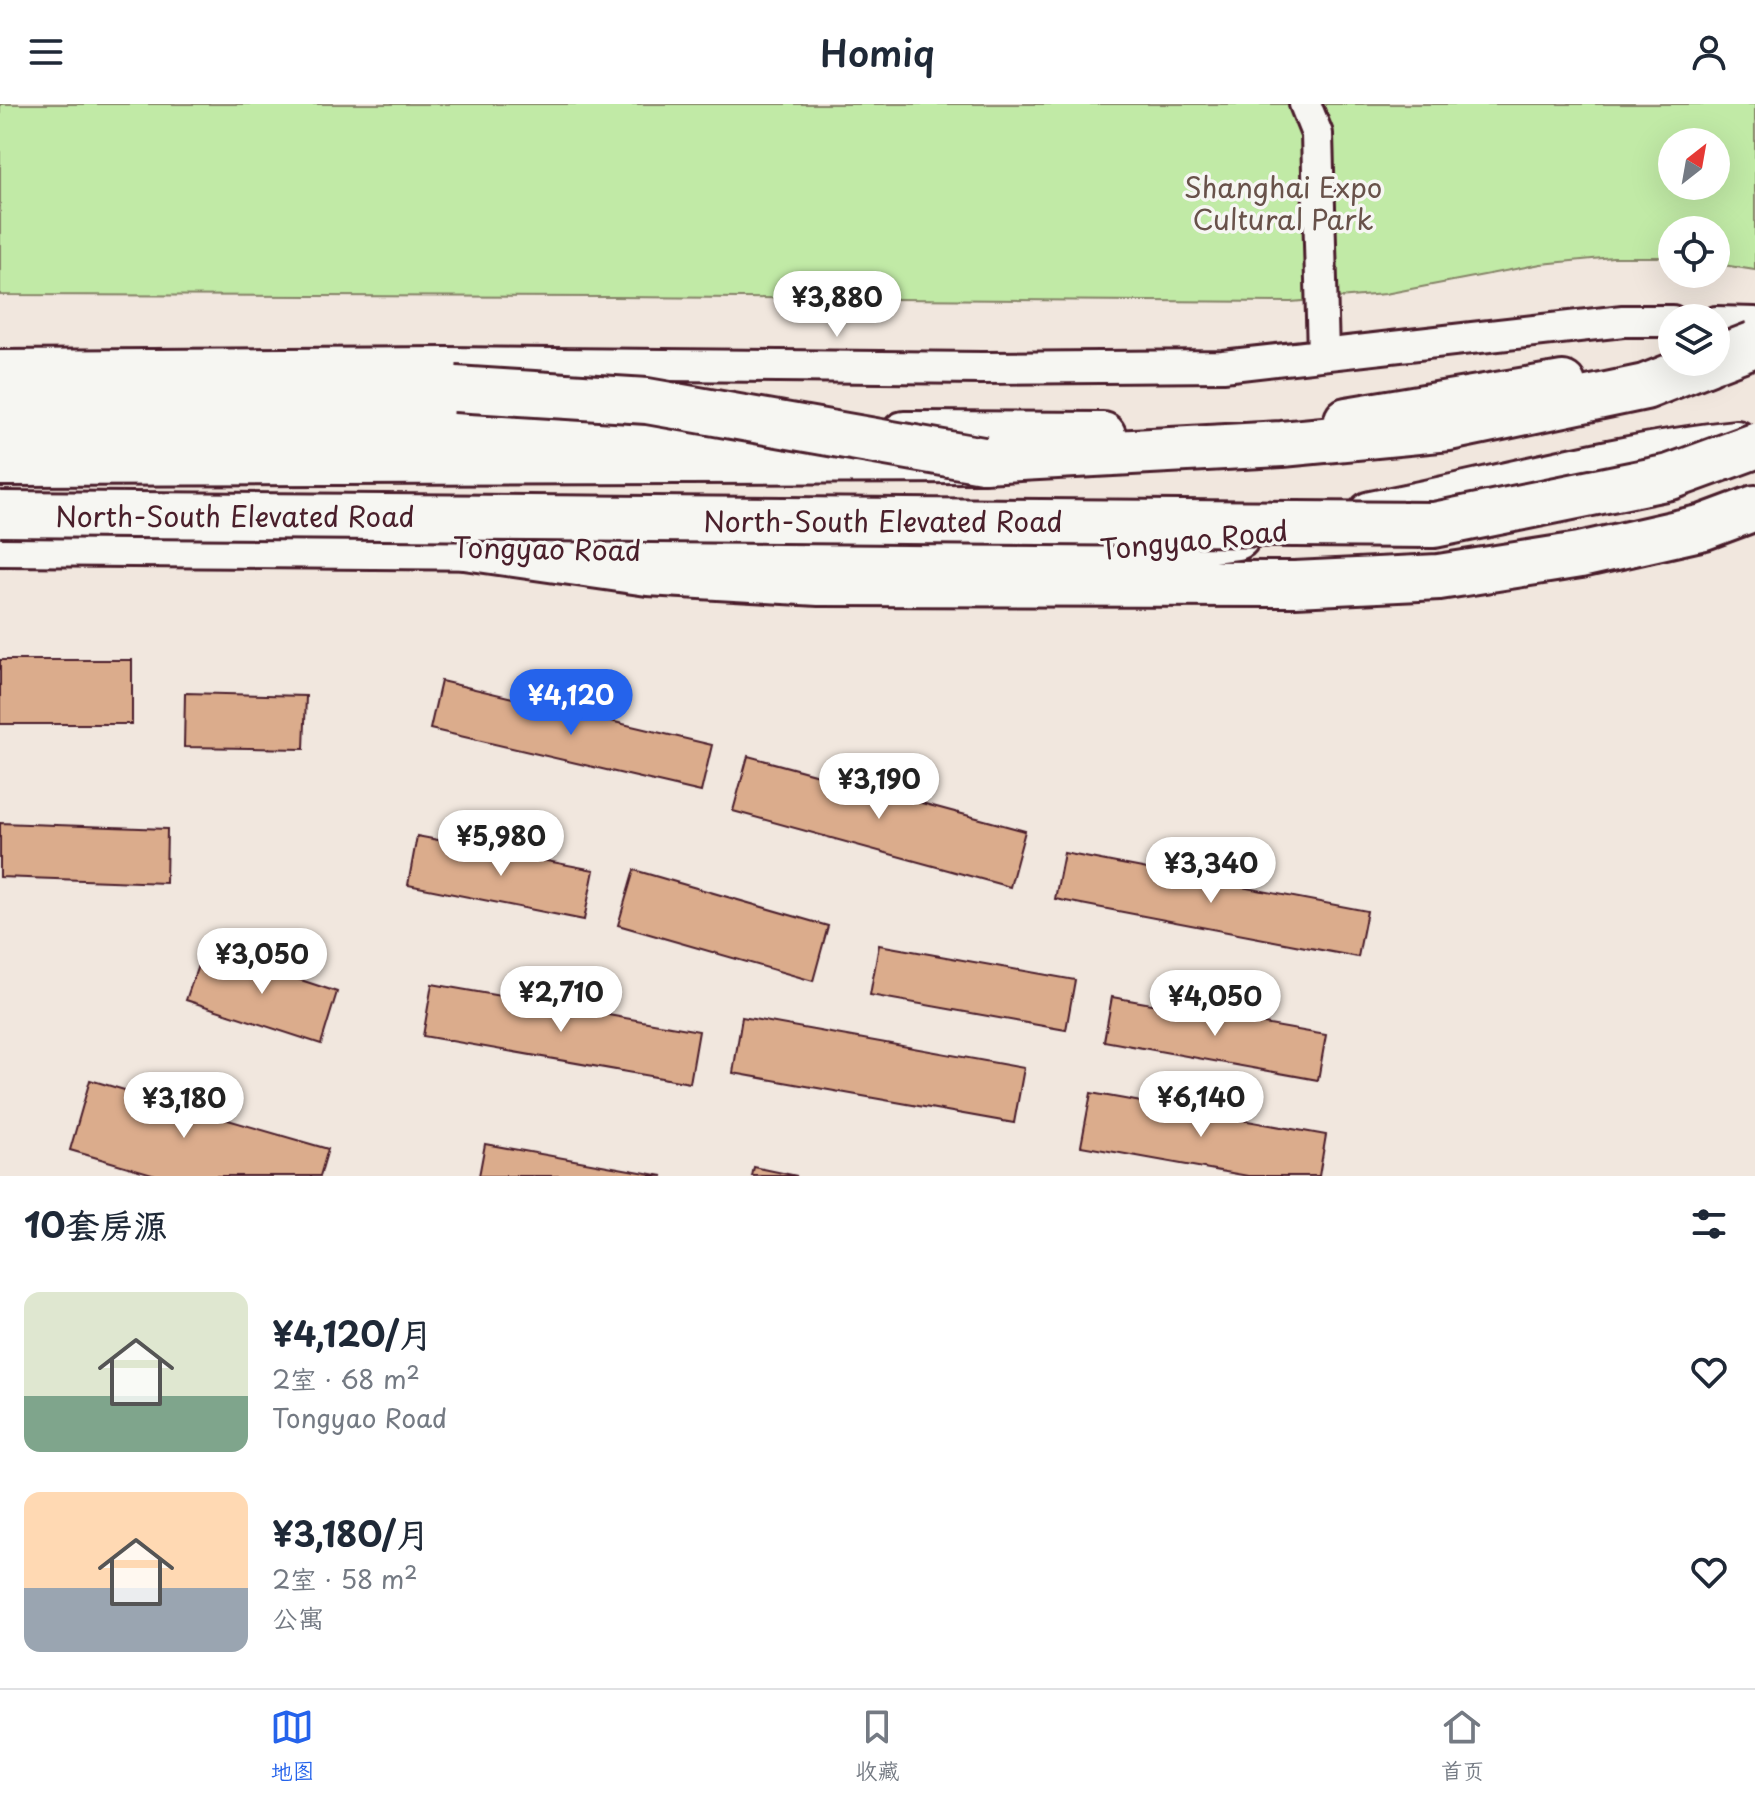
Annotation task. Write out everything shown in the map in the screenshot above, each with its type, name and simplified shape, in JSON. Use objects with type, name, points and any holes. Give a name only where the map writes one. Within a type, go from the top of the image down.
[{"type":"main road","points":[[1730,353],[1755,344]]},
{"type":"main road","points":[[1730,355],[1755,351]]},
{"type":"main road","points":[[0,430],[1167,435],[1350,419],[1658,368]]},
{"type":"main road","name":"North-South Elevated Road","points":[[0,463],[983,460],[1282,444],[1449,428],[1645,387],[1673,376]]},
{"type":"main road","points":[[0,396],[455,389],[633,400],[983,460]]},
{"type":"main road","name":"North-South Elevated Road","points":[[0,514],[1434,525],[1670,477],[1755,443]]},
{"type":"main road","name":"Tongyao Road","points":[[0,543],[971,554],[1155,548],[1298,528],[1447,500],[1578,469],[1713,445],[1755,443]]},
{"type":"main road","points":[[465,547],[648,573],[819,583],[1295,584],[1439,577],[1580,555],[1704,527],[1755,508]]},
{"type":"street","points":[[1305,104],[1317,134],[1323,354]]},
{"type":"street","points":[[0,366],[447,363],[982,368],[1208,366],[1623,321],[1658,321]]},
{"type":"street","points":[[1730,322],[1755,323]]},
{"type":"green space","name":"Shanghai Expo Cultural Park","points":[[0,104],[1755,104],[1755,270],[1730,266],[1730,216],[1658,216],[1658,257],[1613,257],[1541,264],[1385,294],[1291,302],[0,295]]},
{"type":"building","points":[[0,660],[132,660],[132,724],[0,724]]},
{"type":"building","points":[[441,681],[712,745],[701,792],[430,729]]},
{"type":"building","points":[[185,693],[306,696],[304,749],[184,747]]},
{"type":"building","points":[[748,756],[1025,831],[1010,887],[733,811]]},
{"type":"building","points":[[0,823],[167,829],[166,883],[0,877]]},
{"type":"building","points":[[417,836],[594,870],[584,920],[408,885]]},
{"type":"building","points":[[1064,853],[1367,911],[1358,957],[1055,899]]},
{"type":"building","points":[[634,870],[828,926],[813,981],[618,925]]},
{"type":"building","points":[[879,945],[1075,980],[1066,1030],[870,995]]},
{"type":"building","points":[[204,948],[337,992],[321,1044],[186,1000]]},
{"type":"building","points":[[432,984],[699,1031],[690,1083],[423,1036]]},
{"type":"building","points":[[1112,997],[1326,1035],[1318,1080],[1104,1041]]},
{"type":"building","points":[[742,1017],[1024,1068],[1014,1123],[733,1073]]},
{"type":"building","points":[[90,1080],[328,1149],[320,1176],[159,1176],[70,1150]]},
{"type":"building","points":[[1091,1093],[1326,1135],[1319,1176],[1248,1176],[1081,1146]]},
{"type":"building","points":[[485,1144],[663,1176],[479,1176]]},
{"type":"building","points":[[754,1167],[797,1176],[752,1176]]}]
